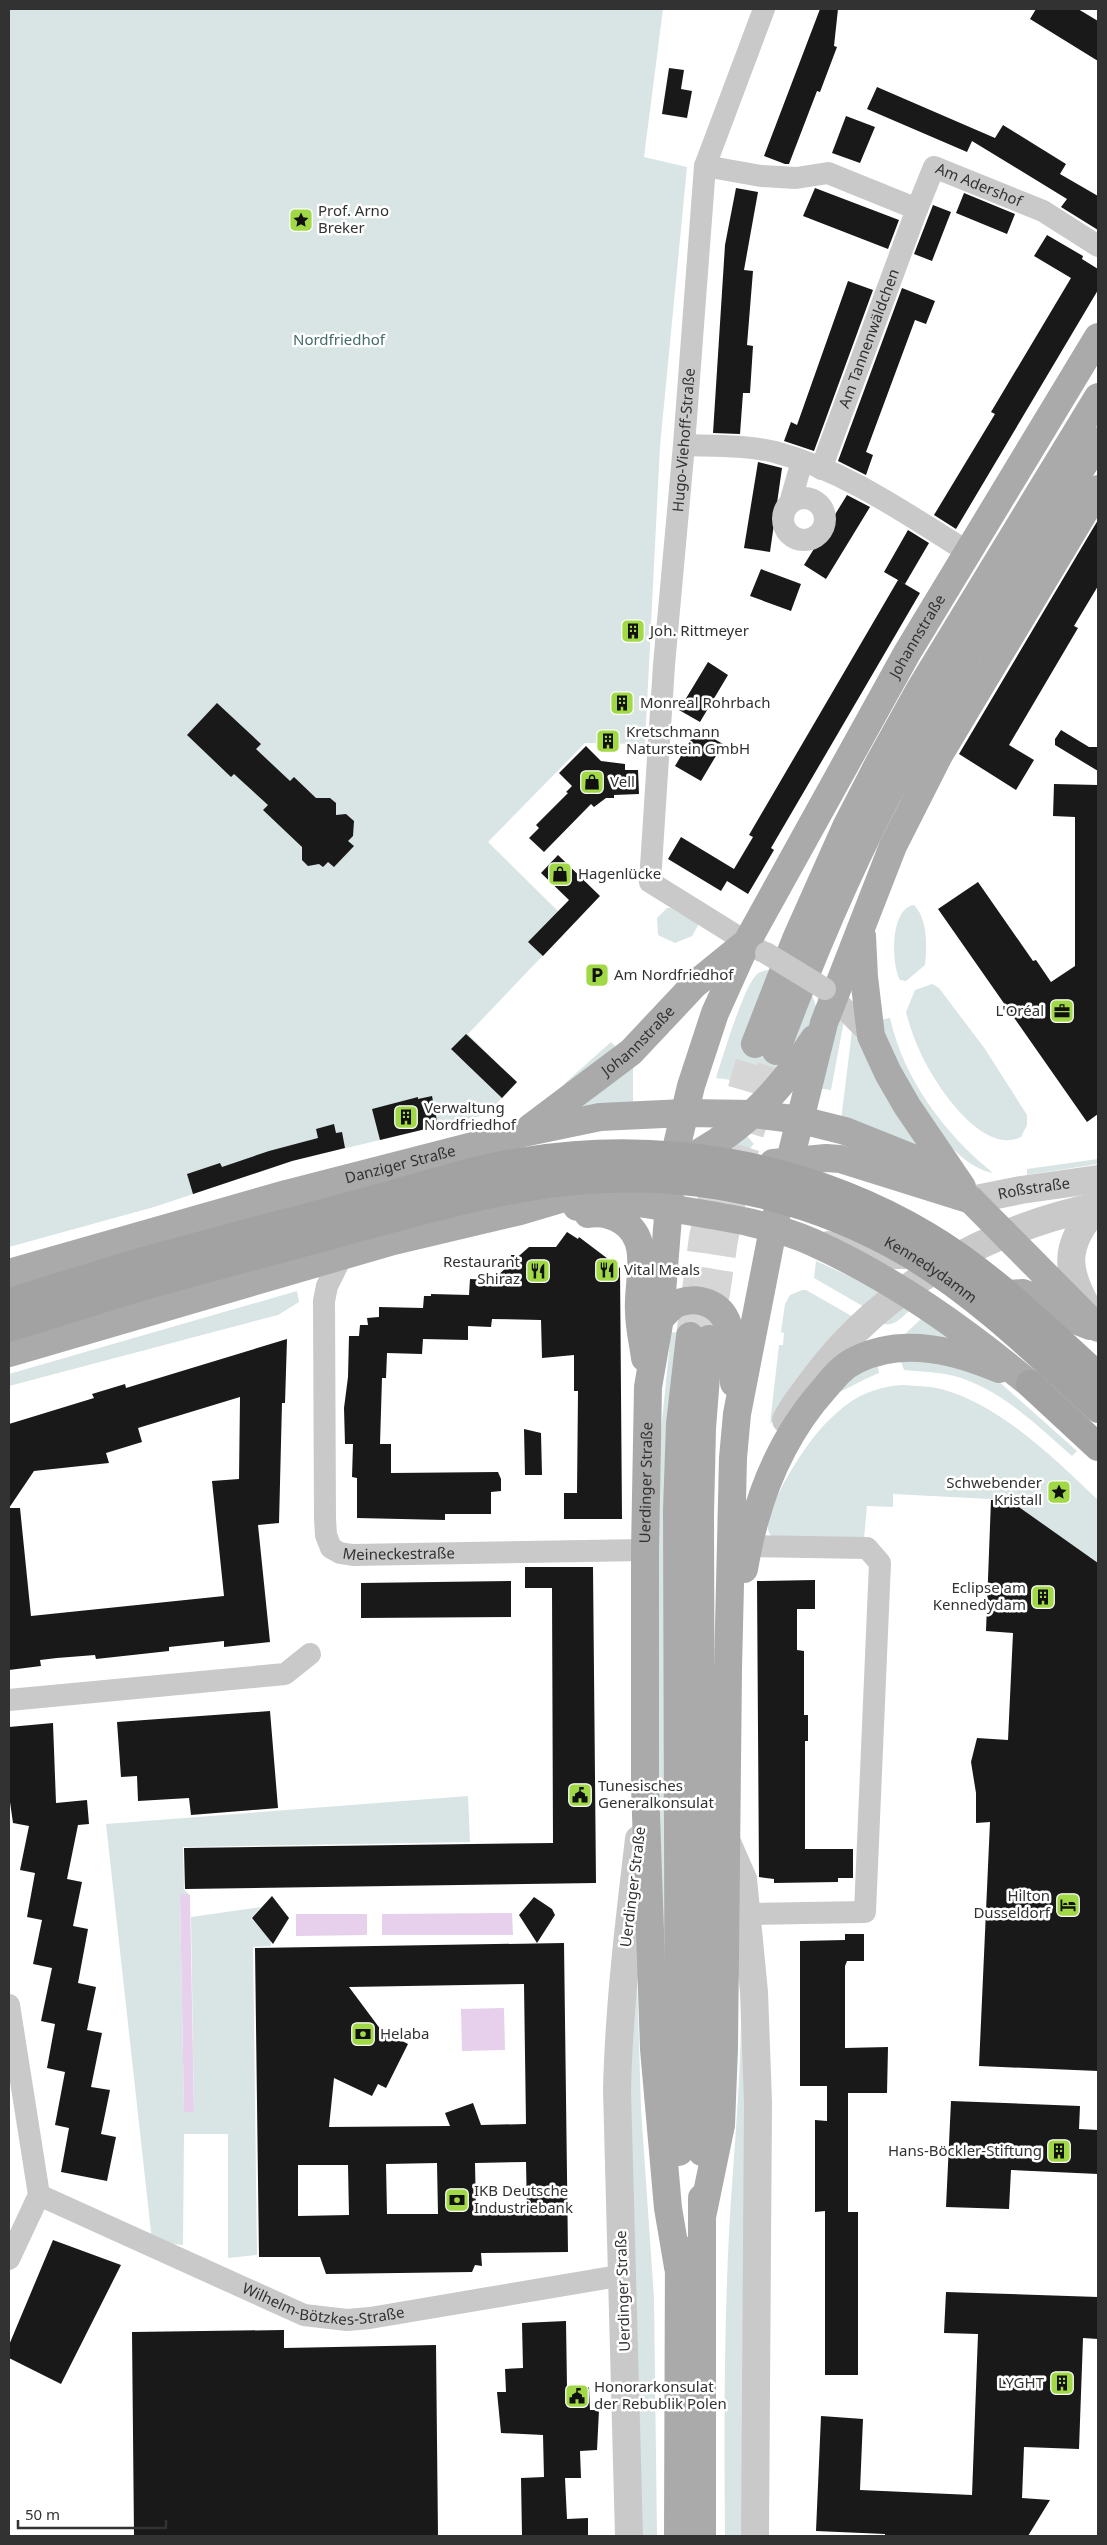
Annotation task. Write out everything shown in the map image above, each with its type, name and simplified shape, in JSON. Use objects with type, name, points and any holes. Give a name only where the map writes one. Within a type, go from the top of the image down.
[{"type":"highway","points":[[9,1302],[406,1215],[500,1192],[606,1179],[676,1181],[736,1176]]},
{"type":"highway","name":"Kennedydamm","points":[[736,1176],[796,1178],[845,1194],[928,1236],[1006,1293],[1098,1376]]},
{"type":"highway","name":"Kennedydamm","points":[[736,1176],[779,1200],[836,1219],[878,1237],[911,1255],[981,1306],[1098,1409]]},
{"type":"highway","points":[[9,1328],[144,1273]]},
{"type":"highway","name":"Kennedydamm","points":[[1030,1384],[1098,1448]]},
{"type":"main road","name":"Johannstraße","points":[[670,1209],[672,1166],[714,1013],[756,948],[873,713],[1098,337]]},
{"type":"main road","points":[[1098,397],[925,681],[880,761],[846,827],[796,939],[766,1048],[798,994],[865,840],[898,775],[940,700],[1098,442]]},
{"type":"main road","points":[[702,2217],[721,2125],[724,2048],[728,1670],[733,1458],[737,1414],[773,1229],[801,1120],[830,993],[862,930],[893,846],[939,755],[1098,489]]},
{"type":"main road","points":[[862,930],[864,977],[871,1036],[888,1073],[907,1106],[971,1200]]},
{"type":"main road","name":"Johannstraße","points":[[523,1133],[631,1052],[694,985],[756,948]]},
{"type":"main road","points":[[9,1353],[393,1241],[520,1211],[672,1166],[698,1153],[758,1114],[775,1094],[824,1023]]},
{"type":"main road","name":"Danziger Straße","points":[[9,1273],[286,1194],[523,1133],[600,1117],[685,1113],[758,1114],[801,1120]]},
{"type":"main road","points":[[758,1114],[780,1133],[791,1157]]},
{"type":"main road","points":[[801,1120],[845,1131],[910,1157],[971,1200],[1098,1328]]},
{"type":"main road","points":[[488,1219],[540,1195],[547,1184],[549,1175],[542,1154],[523,1133]]},
{"type":"main road","points":[[670,1209],[735,1172],[791,1157],[840,1159],[971,1200]]},
{"type":"main road","name":"Kennedydamm","points":[[520,1211],[630,1202],[773,1229],[811,1241],[904,1290],[947,1318],[1030,1384]]},
{"type":"main road","name":"Uerdinger Straße","points":[[645,1785],[644,1550],[648,1387],[660,1318],[670,1209]]},
{"type":"main road","points":[[488,1219],[522,1226],[602,1213],[615,1217],[630,1228],[639,1242],[642,1253],[639,1311],[648,1387]]},
{"type":"main road","points":[[994,1354],[981,1328],[990,1305],[1010,1294],[1023,1293],[1044,1308],[1098,1328]]},
{"type":"main road","points":[[660,1318],[676,1304],[690,1300],[702,1300],[712,1304],[721,1312],[729,1332],[737,1414]]},
{"type":"main road","points":[[678,2536],[677,1510],[680,1424],[700,1338],[702,1428],[700,1514],[702,2536]]},
{"type":"main road","points":[[728,1670],[750,1534],[772,1470],[792,1432],[816,1398],[841,1370],[855,1360],[885,1350],[928,1348],[944,1350],[976,1359],[1030,1384]]},
{"type":"main road","points":[[645,1785],[654,2048],[668,2208],[678,2267]]},
{"type":"street","name":"Hugo-Viehoff-Straße","points":[[756,948],[650,882],[653,865],[664,665],[684,445],[705,166],[764,9]]},
{"type":"street","points":[[705,166],[761,176],[796,178],[828,173],[917,209]]},
{"type":"street","name":"Am Adershof","points":[[917,209],[934,167],[1043,211],[1098,246]]},
{"type":"street","name":"Am Tannenwäldchen","points":[[820,468],[825,519],[824,528],[816,537],[805,541],[796,540],[783,525],[784,513],[790,503],[820,468],[917,209]]},
{"type":"street","points":[[684,445],[744,447],[775,452],[820,468],[854,481],[968,552]]},
{"type":"street","points":[[790,503],[798,499],[807,498],[816,502],[824,511]]},
{"type":"street","points":[[756,948],[830,993],[871,1036]]},
{"type":"street","name":"Roßstraße","points":[[971,1200],[1020,1190],[1098,1179]]},
{"type":"street","points":[[1098,1206],[1080,1229],[1069,1264],[1081,1299],[1098,1328]]},
{"type":"street","name":"Roßstraße","points":[[904,1290],[958,1255],[1013,1242],[1057,1215],[1098,1206]]},
{"type":"street","points":[[811,1241],[887,1255],[958,1255]]},
{"type":"street","name":"Meineckestraße","points":[[342,1256],[327,1286],[324,1300],[325,1519],[326,1535],[331,1548],[340,1553],[354,1555],[644,1550]]},
{"type":"street","points":[[748,1914],[865,1912],[880,1563],[867,1548],[750,1534],[767,1459],[790,1411],[844,1342],[904,1290]]},
{"type":"street","points":[[9,1700],[285,1674],[310,1654]]},
{"type":"street","name":"Uerdinger Straße","points":[[629,2536],[624,2275],[617,2090],[618,2036],[645,1785]]},
{"type":"street","points":[[726,1840],[743,1879],[748,1914],[754,1992],[758,2102],[755,2536]]},
{"type":"street","points":[[9,2259],[40,2195],[10,2015]]},
{"type":"street","name":"Wilhelm-Bötzkes-Straße","points":[[40,2195],[304,2315],[323,2318],[347,2320],[378,2317],[624,2275]]},
{"type":"green space","name":"Nordfriedhof","points":[[9,9],[663,9],[644,157],[687,167],[660,446],[645,744],[585,743],[488,842],[572,925],[468,1034],[517,1083],[485,1115],[296,1160],[154,1207],[9,1247]]},
{"type":"green space","points":[[914,905],[922,918],[926,934],[925,965],[906,981],[900,980],[897,972],[894,950],[895,938],[900,916],[906,908]]},
{"type":"green space","points":[[667,908],[671,908],[699,924],[692,936],[675,943],[658,935],[657,918]]},
{"type":"green space","points":[[771,970],[812,995],[817,1009],[808,1029],[770,1085],[716,1078],[745,994],[756,975]]},
{"type":"green space","points":[[932,984],[939,988],[985,1049],[1027,1115],[1027,1125],[1021,1137],[1006,1140],[991,1136],[976,1127],[949,1099],[929,1069],[915,1040],[906,1012],[915,990]]},
{"type":"green space","points":[[838,1016],[844,1021],[831,1090],[816,1088]]},
{"type":"green space","points":[[890,1018],[896,1041],[905,1063],[928,1104],[958,1141],[993,1173],[977,1167],[961,1156],[932,1124],[919,1105],[898,1068],[888,1045],[880,1020]]},
{"type":"green space","points":[[852,1031],[931,1153],[841,1120]]},
{"type":"green space","points":[[611,1042],[615,1046],[603,1061],[565,1086],[564,1084]]},
{"type":"green space","points":[[633,1067],[633,1102],[572,1109]]},
{"type":"green space","points":[[747,1136],[754,1144],[746,1152],[723,1148]]},
{"type":"green space","points":[[1098,1159],[1098,1164],[1027,1175],[1027,1169]]},
{"type":"green space","points":[[816,1261],[887,1293],[866,1308],[814,1278]]},
{"type":"green space","points":[[806,1290],[855,1318],[794,1388],[770,1424],[779,1345],[783,1345],[784,1333],[781,1332],[785,1304],[790,1295]]},
{"type":"green space","points":[[297,1291],[299,1302],[278,1315],[9,1386],[9,1374]]},
{"type":"green space","points":[[901,1305],[912,1308],[896,1322],[884,1324]]},
{"type":"green space","points":[[925,1315],[964,1342],[902,1337]]},
{"type":"green space","points":[[671,1332],[679,1333],[666,2001],[659,1875],[658,1460]]},
{"type":"green space","points":[[900,1358],[926,1359],[997,1380],[1077,1451],[1072,1456],[1011,1404],[983,1387],[953,1376],[904,1370]]},
{"type":"green space","points":[[877,1361],[879,1373],[820,1400]]},
{"type":"green space","points":[[903,1385],[941,1389],[963,1396],[1005,1420],[1063,1467],[1098,1500],[1098,1563],[1009,1500],[893,1494],[893,1507],[867,1506],[864,1538],[772,1537],[768,1531],[768,1523],[776,1498],[791,1470],[818,1432],[836,1413],[855,1399],[879,1389]]},
{"type":"green space","points":[[468,1796],[470,1842],[183,1847],[184,1890],[190,1895],[180,1895],[184,2112],[194,2112],[191,1917],[261,1907],[251,1918],[262,1930],[271,1931],[271,1946],[253,1947],[257,2255],[228,2258],[228,2134],[184,2134],[183,2245],[152,2241],[106,1824]]},
{"type":"green space","points":[[637,1976],[641,2109],[654,2298],[657,2536],[637,2536],[628,2081]]},
{"type":"green space","points":[[746,2020],[745,2536],[725,2536],[727,2271],[741,2021]]},
{"type":"shaded area","points":[[180,1894],[190,1895],[194,2112],[184,2112]]},
{"type":"shaded area","points":[[512,1913],[513,1935],[382,1935],[382,1914]]},
{"type":"shaded area","points":[[296,1914],[367,1914],[367,1935],[296,1936]]},
{"type":"shaded area","points":[[504,2008],[505,2050],[462,2051],[461,2009]]},
{"type":"building","points":[[820,9],[838,9],[834,46],[837,47],[820,92],[817,91],[789,164],[785,164],[764,156]]},
{"type":"building","points":[[1036,9],[1078,9],[1098,21],[1098,61],[1030,19]]},
{"type":"building","points":[[669,68],[684,70],[681,89],[692,91],[687,118],[662,114]]},
{"type":"building","points":[[877,87],[995,138],[1003,125],[1066,164],[1060,174],[1098,196],[1098,230],[1061,207],[1067,199],[972,141],[967,152],[867,109]]},
{"type":"building","points":[[846,116],[875,127],[860,163],[832,153]]},
{"type":"building","points":[[736,188],[758,192],[744,270],[753,271],[747,345],[753,346],[750,393],[743,393],[740,434],[713,433],[725,245]]},
{"type":"building","points":[[815,188],[899,220],[888,249],[803,216]]},
{"type":"building","points":[[964,193],[1015,214],[1007,234],[956,213]]},
{"type":"building","points":[[933,205],[951,212],[932,261],[914,254]]},
{"type":"building","points":[[1047,235],[1083,256],[1082,259],[1098,269],[1098,290],[956,529],[934,515],[995,414],[991,412],[1071,278],[1034,256]]},
{"type":"building","points":[[848,281],[873,290],[814,451],[784,441],[791,422],[797,425]]},
{"type":"building","points":[[902,288],[935,301],[926,324],[915,320],[866,452],[873,455],[866,475],[838,461]]},
{"type":"building","points":[[758,462],[782,468],[770,552],[744,548]]},
{"type":"building","points":[[847,495],[870,507],[826,579],[804,565]]},
{"type":"building","points":[[1098,520],[1098,586],[1074,626],[1078,628],[1009,745],[1034,760],[1016,790],[959,754]]},
{"type":"building","points":[[908,530],[929,543],[905,584],[884,572]]},
{"type":"building","points":[[761,569],[801,584],[791,611],[750,596]]},
{"type":"building","points":[[898,580],[920,593],[771,848],[774,850],[748,894],[727,881],[721,891],[668,859],[681,837],[734,869],[753,837],[749,835]]},
{"type":"building","points":[[708,662],[728,675],[700,722],[679,710]]},
{"type":"building","points":[[217,703],[261,744],[256,749],[290,781],[294,777],[316,798],[330,798],[336,803],[336,815],[346,814],[354,821],[353,836],[348,841],[354,846],[334,867],[328,862],[323,867],[319,864],[308,866],[302,860],[302,847],[263,810],[268,805],[234,774],[231,777],[187,735]]},
{"type":"building","points":[[697,729],[723,744],[701,781],[675,766]]},
{"type":"building","points":[[1061,730],[1089,747],[1097,747],[1098,771],[1055,745],[1055,739]]},
{"type":"building","points":[[586,746],[601,761],[625,764],[625,770],[638,770],[639,794],[614,795],[614,798],[606,798],[594,807],[591,804],[544,852],[529,838],[539,828],[536,825],[568,793],[566,792],[572,786],[559,773]]},
{"type":"building","points":[[1054,784],[1098,785],[1098,1114],[1087,1122],[938,909],[978,882],[1033,961],[1036,960],[1051,982],[1075,966],[1075,817],[1053,816]]},
{"type":"building","points":[[558,855],[600,896],[543,956],[528,942],[569,900],[541,873]]},
{"type":"building","points":[[466,1034],[517,1082],[502,1098],[451,1049]]},
{"type":"building","name":"Verwaltung Nordfriedhof","points":[[432,1096],[438,1126],[380,1140],[372,1109],[418,1097],[418,1099]]},
{"type":"building","points":[[334,1124],[336,1133],[342,1132],[345,1148],[292,1161],[193,1194],[187,1174],[220,1163],[222,1167],[269,1151],[318,1138],[316,1129]]},
{"type":"building","points":[[567,1232],[578,1239],[579,1237],[620,1268],[622,1519],[564,1519],[564,1493],[577,1493],[578,1391],[574,1391],[574,1355],[542,1358],[541,1320],[492,1319],[491,1327],[468,1326],[468,1340],[423,1339],[422,1354],[387,1353],[386,1378],[382,1378],[380,1444],[391,1444],[391,1473],[498,1472],[501,1479],[501,1491],[491,1492],[491,1514],[445,1514],[445,1520],[357,1518],[357,1478],[352,1477],[353,1444],[345,1444],[344,1408],[348,1377],[349,1336],[359,1336],[360,1325],[368,1325],[367,1318],[379,1317],[379,1307],[423,1308],[424,1296],[431,1296],[431,1294],[469,1295],[470,1279],[493,1280],[510,1264],[511,1255],[520,1255],[529,1247],[556,1247]]},
{"type":"building","points":[[287,1339],[285,1403],[282,1403],[279,1523],[258,1525],[270,1642],[224,1647],[224,1641],[169,1647],[169,1651],[96,1659],[95,1655],[57,1658],[40,1660],[41,1666],[9,1670],[9,1424],[94,1398],[92,1394],[125,1384],[126,1388]],"holes":[[[240,1397],[239,1479],[212,1481],[224,1596],[31,1616],[20,1508],[9,1508],[34,1471],[109,1463],[106,1453],[142,1442],[138,1428]]]},
{"type":"building","points":[[524,1429],[541,1433],[542,1475],[525,1475]]},
{"type":"building","points":[[991,1500],[1009,1500],[1098,1563],[1098,2071],[979,2066],[990,1822],[976,1823],[976,1793],[971,1762],[977,1738],[1008,1740],[1013,1633],[986,1631]]},
{"type":"building","points":[[525,1567],[593,1567],[596,1883],[185,1889],[184,1848],[553,1843],[552,1588],[525,1588]]},
{"type":"building","points":[[815,1580],[815,1609],[797,1609],[797,1650],[804,1651],[804,1715],[808,1715],[808,1741],[805,1741],[805,1849],[853,1849],[853,1878],[838,1878],[838,1882],[774,1883],[774,1879],[759,1877],[757,1581]]},
{"type":"building","points":[[511,1581],[511,1617],[361,1618],[361,1583]]},
{"type":"building","points":[[270,1711],[278,1808],[191,1815],[189,1798],[138,1801],[137,1776],[121,1777],[117,1722]]},
{"type":"building","points":[[53,1723],[56,1803],[87,1800],[89,1824],[78,1825],[67,1879],[82,1882],[73,1926],[88,1929],[78,1983],[96,1987],[87,2030],[102,2033],[91,2087],[110,2090],[101,2134],[116,2137],[107,2181],[61,2172],[69,2128],[55,2125],[65,2072],[47,2068],[55,2024],[41,2021],[52,1968],[33,1964],[42,1920],[27,1917],[35,1873],[20,1870],[29,1826],[13,1823],[9,1795],[9,1727]]},
{"type":"building","points":[[272,1896],[289,1918],[273,1944],[252,1918]]},
{"type":"building","points":[[534,1897],[552,1909],[555,1915],[537,1943],[519,1915]]},
{"type":"building","points":[[845,1934],[864,1934],[864,1961],[847,1961],[845,1966],[845,2048],[888,2047],[887,2093],[848,2093],[848,2212],[858,2212],[858,2375],[825,2375],[825,2211],[815,2212],[815,2120],[827,2121],[827,2086],[800,2086],[800,1941],[845,1940]]},
{"type":"building","points":[[564,1943],[568,2252],[481,2253],[482,2266],[475,2265],[472,2272],[326,2274],[320,2257],[259,2257],[255,1948]],"holes":[[[524,1984],[526,2124],[481,2125],[473,2103],[445,2113],[450,2126],[329,2127],[334,2078],[372,2096],[378,2084],[386,2088],[408,2044],[381,2030],[349,1987]],[[526,2162],[527,2213],[476,2213],[475,2163]],[[437,2163],[438,2214],[387,2214],[386,2164]],[[298,2165],[348,2165],[349,2215],[298,2216]]]},
{"type":"building","points":[[951,2101],[1080,2106],[1079,2129],[1098,2130],[1098,2174],[1011,2170],[1009,2209],[946,2207]]},
{"type":"building","points":[[53,2240],[121,2265],[61,2384],[9,2358],[9,2345]]},
{"type":"building","points":[[946,2292],[1098,2297],[1098,2339],[1083,2338],[1079,2449],[1024,2447],[1022,2498],[1050,2500],[1028,2536],[885,2536],[885,2534],[816,2531],[821,2416],[863,2419],[860,2490],[972,2495],[978,2334],[944,2333]]},
{"type":"building","points":[[566,2321],[567,2388],[589,2387],[590,2410],[599,2410],[597,2450],[580,2451],[581,2478],[565,2478],[567,2519],[588,2518],[588,2536],[522,2536],[521,2478],[544,2477],[543,2435],[501,2433],[497,2392],[506,2392],[505,2369],[523,2368],[522,2323]]},
{"type":"building","points":[[284,2330],[284,2348],[436,2345],[438,2536],[134,2536],[132,2332]]},
{"type":"tunnel","points":[[690,1336],[703,1237],[720,1164],[755,1044]]},
{"type":"tunnel","points":[[709,1339],[724,1240],[739,1168],[776,1051]]},
{"type":"place","name":"Prof. Arno Breker","points":[[301,220]]},
{"type":"place","name":"Joh. Rittmeyer","points":[[633,631]]},
{"type":"place","name":"Monreal Rohrbach","points":[[622,703]]},
{"type":"place","name":"Kretschmann Naturstein GmbH","points":[[608,741]]},
{"type":"place","name":"Vell","points":[[592,782]]},
{"type":"place","name":"Hagenlücke","points":[[560,874]]},
{"type":"place","name":"Am Nordfriedhof","points":[[597,975]]},
{"type":"place","name":"L'Oréal","points":[[1062,1011]]},
{"type":"place","name":"Verwaltung Nordfriedhof","points":[[406,1117]]},
{"type":"place","name":"Vital Meals","points":[[607,1270]]},
{"type":"place","name":"Restaurant Shiraz","points":[[538,1271]]},
{"type":"place","name":"Schwebender Kristall","points":[[1059,1492]]},
{"type":"place","name":"Eclipse am Kennedydam","points":[[1043,1597]]},
{"type":"place","name":"Tunesisches Generalkonsulat","points":[[580,1795]]},
{"type":"place","name":"Hilton Dusseldorf","points":[[1068,1905]]},
{"type":"place","name":"Helaba","points":[[363,2034]]},
{"type":"place","name":"Hans-Böckler-Stiftung","points":[[1059,2151]]},
{"type":"place","name":"IKB Deutsche Industriebank","points":[[457,2200]]},
{"type":"place","name":"LYGHT","points":[[1062,2383]]},
{"type":"place","name":"Honorarkonsulat der Rebublik Polen","points":[[577,2396]]}]
